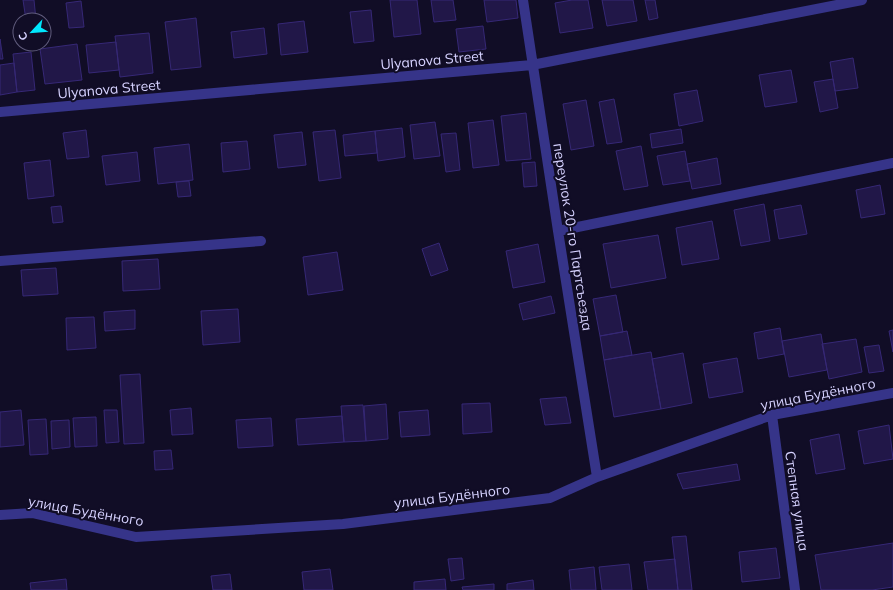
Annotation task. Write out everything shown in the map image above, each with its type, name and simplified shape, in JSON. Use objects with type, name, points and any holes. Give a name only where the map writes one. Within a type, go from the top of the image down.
[{"type":"street","name":"переулок 20-го Партсъезда","points":[[523,0],[597,477]]},
{"type":"street","name":"Ulyanova Street","points":[[0,112],[532,65],[862,0]]},
{"type":"street","points":[[558,231],[893,163]]},
{"type":"street","points":[[0,261],[261,241]]},
{"type":"street","name":"улица Будённого","points":[[0,515],[32,513],[136,537],[343,524],[550,498],[597,477],[772,415],[893,393]]},
{"type":"street","name":"Степная улица","points":[[772,415],[795,590]]},
{"type":"building","points":[[23,0],[34,0],[35,12],[25,12]]},
{"type":"building","points":[[390,0],[417,0],[421,34],[394,37]]},
{"type":"building","points":[[431,0],[453,0],[456,20],[434,22]]},
{"type":"building","points":[[484,0],[516,0],[518,18],[487,22]]},
{"type":"building","points":[[572,0],[588,0],[593,28],[560,33],[555,3]]},
{"type":"building","points":[[602,0],[633,0],[637,21],[607,26]]},
{"type":"building","points":[[645,0],[655,0],[658,18],[649,20]]},
{"type":"building","points":[[81,1],[84,27],[69,28],[66,3]]},
{"type":"building","points":[[371,10],[374,41],[354,43],[350,12]]},
{"type":"building","points":[[196,18],[201,67],[171,70],[165,22]]},
{"type":"building","points":[[304,21],[308,52],[281,55],[278,24]]},
{"type":"building","points":[[483,26],[486,49],[459,52],[456,29]]},
{"type":"building","points":[[264,28],[267,54],[234,58],[231,32]]},
{"type":"building","points":[[149,33],[153,73],[120,77],[115,36]]},
{"type":"building","points":[[0,39],[3,59],[0,59]]},
{"type":"building","points":[[116,42],[119,70],[89,73],[86,45]]},
{"type":"building","points":[[77,44],[82,80],[45,84],[40,52],[52,52],[52,47]]},
{"type":"building","points":[[31,52],[35,90],[17,92],[13,54]]},
{"type":"building","points":[[853,58],[858,88],[835,91],[830,62]]},
{"type":"building","points":[[14,63],[17,92],[0,95],[0,65]]},
{"type":"building","points":[[791,70],[797,102],[765,107],[759,75]]},
{"type":"building","points":[[833,79],[838,108],[820,112],[814,82]]},
{"type":"building","points":[[697,90],[703,121],[679,126],[674,94]]},
{"type":"building","points":[[614,99],[622,142],[607,144],[599,102]]},
{"type":"building","points":[[586,100],[594,146],[571,150],[563,104]]},
{"type":"building","points":[[526,113],[531,159],[506,161],[501,116]]},
{"type":"building","points":[[493,120],[499,165],[473,168],[468,123]]},
{"type":"building","points":[[435,122],[440,156],[414,159],[410,125]]},
{"type":"building","points":[[402,128],[405,157],[378,161],[375,131]]},
{"type":"building","points":[[681,129],[683,143],[652,148],[650,134]]},
{"type":"building","points":[[86,130],[89,157],[67,159],[63,133]]},
{"type":"building","points":[[335,130],[341,178],[319,181],[313,132]]},
{"type":"building","points":[[375,131],[377,153],[345,156],[343,135]]},
{"type":"building","points":[[302,132],[306,165],[278,168],[274,135]]},
{"type":"building","points":[[456,133],[460,170],[446,172],[441,134]]},
{"type":"building","points":[[247,141],[250,169],[223,172],[221,143]]},
{"type":"building","points":[[189,144],[193,180],[158,184],[154,148]]},
{"type":"building","points":[[641,146],[648,186],[624,190],[616,151]]},
{"type":"building","points":[[685,151],[690,181],[663,185],[657,156]]},
{"type":"building","points":[[137,152],[140,181],[106,185],[102,156]]},
{"type":"building","points":[[717,158],[721,184],[692,189],[687,164]]},
{"type":"building","points":[[50,160],[54,196],[28,199],[24,163]]},
{"type":"building","points":[[535,162],[537,186],[524,187],[522,163]]},
{"type":"building","points":[[189,181],[191,196],[178,197],[176,182]]},
{"type":"building","points":[[880,185],[885,214],[861,218],[856,190]]},
{"type":"building","points":[[764,204],[770,241],[741,246],[734,210]]},
{"type":"building","points":[[801,205],[807,234],[779,239],[774,210]]},
{"type":"building","points":[[61,206],[63,222],[53,223],[51,207]]},
{"type":"building","points":[[712,221],[719,259],[682,265],[676,228]]},
{"type":"building","points":[[658,235],[666,278],[611,288],[603,244]]},
{"type":"building","points":[[439,243],[448,270],[431,276],[422,249]]},
{"type":"building","points":[[538,244],[545,282],[513,288],[506,251]]},
{"type":"building","points":[[337,252],[343,290],[308,295],[303,257]]},
{"type":"building","points":[[158,259],[160,289],[123,291],[122,261]]},
{"type":"building","points":[[56,268],[58,294],[23,296],[21,270]]},
{"type":"building","points":[[616,295],[623,332],[600,336],[593,299]]},
{"type":"building","points":[[551,296],[555,313],[523,320],[519,304]]},
{"type":"building","points":[[238,309],[240,342],[203,345],[201,311]]},
{"type":"building","points":[[135,310],[135,329],[105,331],[104,312]]},
{"type":"building","points":[[94,317],[96,348],[67,350],[66,318]]},
{"type":"building","points":[[780,328],[784,354],[758,359],[754,333]]},
{"type":"building","points":[[893,330],[893,352],[889,331]]},
{"type":"building","points":[[627,331],[632,355],[604,360],[600,336]]},
{"type":"building","points":[[821,334],[827,370],[789,377],[782,341]]},
{"type":"building","points":[[856,339],[862,372],[829,379],[822,344]]},
{"type":"building","points":[[879,345],[884,371],[869,373],[864,347]]},
{"type":"building","points":[[651,352],[661,409],[614,417],[604,360]]},
{"type":"building","points":[[683,353],[692,403],[661,409],[652,359]]},
{"type":"building","points":[[737,358],[743,392],[709,398],[703,364]]},
{"type":"building","points":[[140,374],[144,443],[124,444],[120,375]]},
{"type":"building","points":[[566,397],[571,423],[545,425],[540,399]]},
{"type":"building","points":[[490,403],[492,432],[463,434],[462,404]]},
{"type":"building","points":[[386,404],[388,439],[366,441],[364,406]]},
{"type":"building","points":[[363,405],[366,441],[344,442],[341,406]]},
{"type":"building","points":[[191,408],[193,434],[172,435],[170,410]]},
{"type":"building","points":[[21,410],[24,445],[0,447],[0,412]]},
{"type":"building","points":[[104,410],[117,410],[119,442],[106,443]]},
{"type":"building","points":[[428,410],[430,435],[401,437],[399,412]]},
{"type":"building","points":[[342,416],[344,442],[298,445],[296,419]]},
{"type":"building","points":[[96,417],[97,446],[75,447],[73,418]]},
{"type":"building","points":[[271,418],[273,446],[238,448],[236,420]]},
{"type":"building","points":[[46,419],[48,454],[30,455],[28,420]]},
{"type":"building","points":[[69,420],[70,447],[52,449],[51,421]]},
{"type":"building","points":[[889,425],[893,459],[864,464],[858,431]]},
{"type":"building","points":[[839,434],[845,469],[816,474],[810,440]]},
{"type":"building","points":[[171,450],[173,469],[155,470],[154,451]]},
{"type":"building","points":[[737,464],[740,480],[683,489],[677,474]]},
{"type":"building","points":[[686,536],[692,590],[678,590],[672,537]]},
{"type":"building","points":[[893,543],[893,587],[872,590],[821,590],[815,555]]},
{"type":"building","points":[[776,548],[780,578],[742,582],[739,552]]},
{"type":"building","points":[[462,558],[464,579],[451,581],[448,559]]},
{"type":"building","points":[[675,559],[678,590],[648,590],[644,562]]},
{"type":"building","points":[[629,564],[632,590],[602,590],[599,567]]},
{"type":"building","points":[[594,567],[596,590],[571,590],[569,570]]},
{"type":"building","points":[[330,569],[333,590],[304,590],[302,572]]},
{"type":"building","points":[[230,574],[232,590],[213,590],[211,576]]},
{"type":"building","points":[[66,579],[67,590],[31,590],[30,583]]},
{"type":"building","points":[[445,579],[446,590],[414,590],[414,582]]},
{"type":"building","points":[[533,580],[534,590],[507,590],[507,584]]},
{"type":"building","points":[[494,584],[494,590],[463,590],[462,587]]}]
